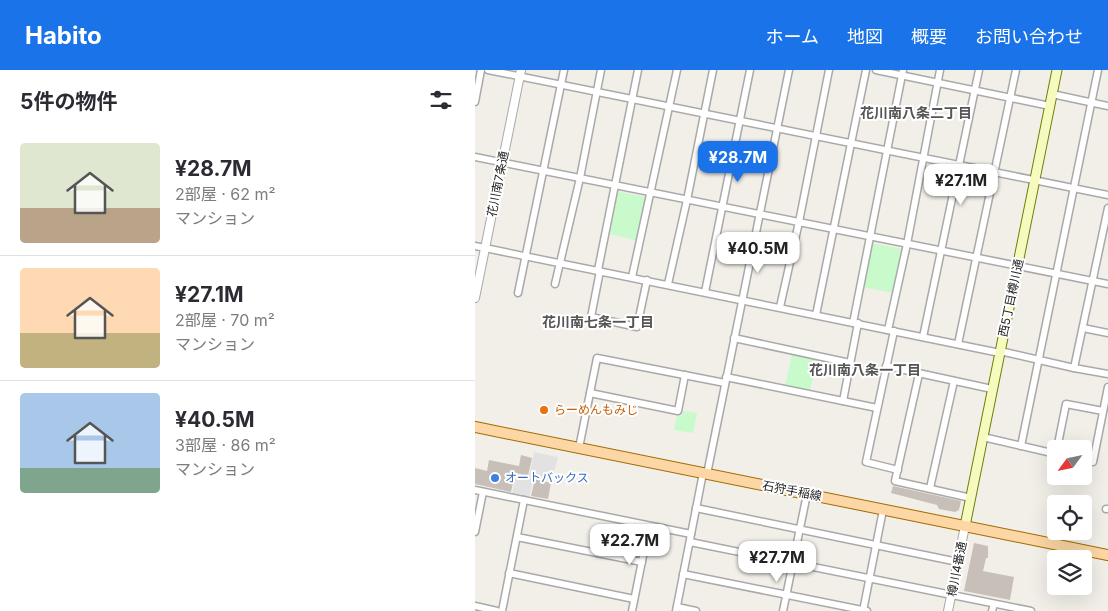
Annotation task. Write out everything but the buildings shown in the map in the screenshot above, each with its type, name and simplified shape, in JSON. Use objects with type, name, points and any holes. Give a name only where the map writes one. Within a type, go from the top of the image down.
[{"type":"main road","name":"西5丁目樽川通","points":[[965,526],[1057,70]]},
{"type":"main road","name":"石狩手稲線","points":[[475,427],[1108,555]]},
{"type":"street","points":[[475,102],[481,70]]},
{"type":"street","points":[[488,70],[520,73],[561,85],[1108,194]]},
{"type":"street","points":[[518,293],[564,70]]},
{"type":"street","points":[[555,284],[580,178],[601,70]]},
{"type":"street","points":[[638,70],[591,317],[637,327],[647,280]]},
{"type":"street","points":[[632,277],[677,70]]},
{"type":"street","points":[[667,284],[687,200],[713,70]]},
{"type":"street","points":[[705,292],[750,70]]},
{"type":"street","points":[[696,611],[676,609],[696,508],[726,380],[789,70]]},
{"type":"street","points":[[779,307],[799,222],[829,70]]},
{"type":"street","points":[[817,315],[866,70]]},
{"type":"street","points":[[876,70],[902,73],[938,83],[1050,106]]},
{"type":"street","points":[[898,470],[866,462],[886,366],[922,158],[941,70]]},
{"type":"street","points":[[923,337],[979,70]]},
{"type":"street","points":[[958,344],[1016,70]]},
{"type":"street","points":[[1021,446],[1098,70]]},
{"type":"street","name":"花川南7条通","points":[[475,298],[520,73]]},
{"type":"street","points":[[843,401],[870,237],[902,73]]},
{"type":"street","points":[[1053,94],[1108,106]]},
{"type":"street","points":[[475,157],[1108,284]]},
{"type":"street","points":[[1074,368],[1108,208]]},
{"type":"street","points":[[475,246],[1108,374]]},
{"type":"street","points":[[1083,328],[1108,333]]},
{"type":"street","points":[[734,338],[850,363]]},
{"type":"street","points":[[579,448],[597,358],[877,408]]},
{"type":"street","points":[[886,366],[992,390]]},
{"type":"street","points":[[919,374],[895,481],[971,498]]},
{"type":"street","points":[[590,393],[678,411],[685,375]]},
{"type":"street","points":[[930,488],[954,381]]},
{"type":"street","points":[[1093,462],[1108,387]]},
{"type":"street","points":[[1058,440],[1066,404],[1103,411]]},
{"type":"street","points":[[983,437],[1047,450]]},
{"type":"street","points":[[475,490],[691,534]]},
{"type":"street","points":[[475,532],[483,492]]},
{"type":"street","points":[[783,611],[807,494]]},
{"type":"street","points":[[501,611],[524,500]]},
{"type":"street","points":[[696,508],[958,562]]},
{"type":"street","points":[[683,574],[865,611],[883,510]]},
{"type":"street","points":[[631,611],[649,526]]},
{"type":"street","name":"樽川4番通","points":[[948,611],[965,526]]},
{"type":"street","points":[[517,537],[642,562]]},
{"type":"street","points":[[690,542],[1031,611]]},
{"type":"street","points":[[509,572],[634,598]]},
{"type":"street","points":[[992,611],[994,604]]},
{"type":"street","points":[[475,606],[497,611]]},
{"type":"green space","points":[[620,192],[644,197],[645,199],[638,241],[610,234],[617,194]]},
{"type":"green space","points":[[871,243],[903,249],[894,293],[863,287]]},
{"type":"green space","points":[[792,354],[817,360],[810,391],[785,386]]},
{"type":"green space","points":[[683,411],[697,413],[693,433],[674,430],[677,415],[682,416]]},
{"type":"shaded area","points":[[534,452],[558,457],[552,480],[534,476],[529,498],[512,494],[516,475],[529,477]]},
{"type":"place","name":"らーめんもみじ","points":[[544,410]]},
{"type":"place","name":"オートバックス","points":[[495,478]]},
{"type":"district","name":"花川南八条二丁目","points":[[916,113]]},
{"type":"district","name":"花川南七条一丁目","points":[[598,322]]},
{"type":"district","name":"花川南八条一丁目","points":[[865,370]]}]
